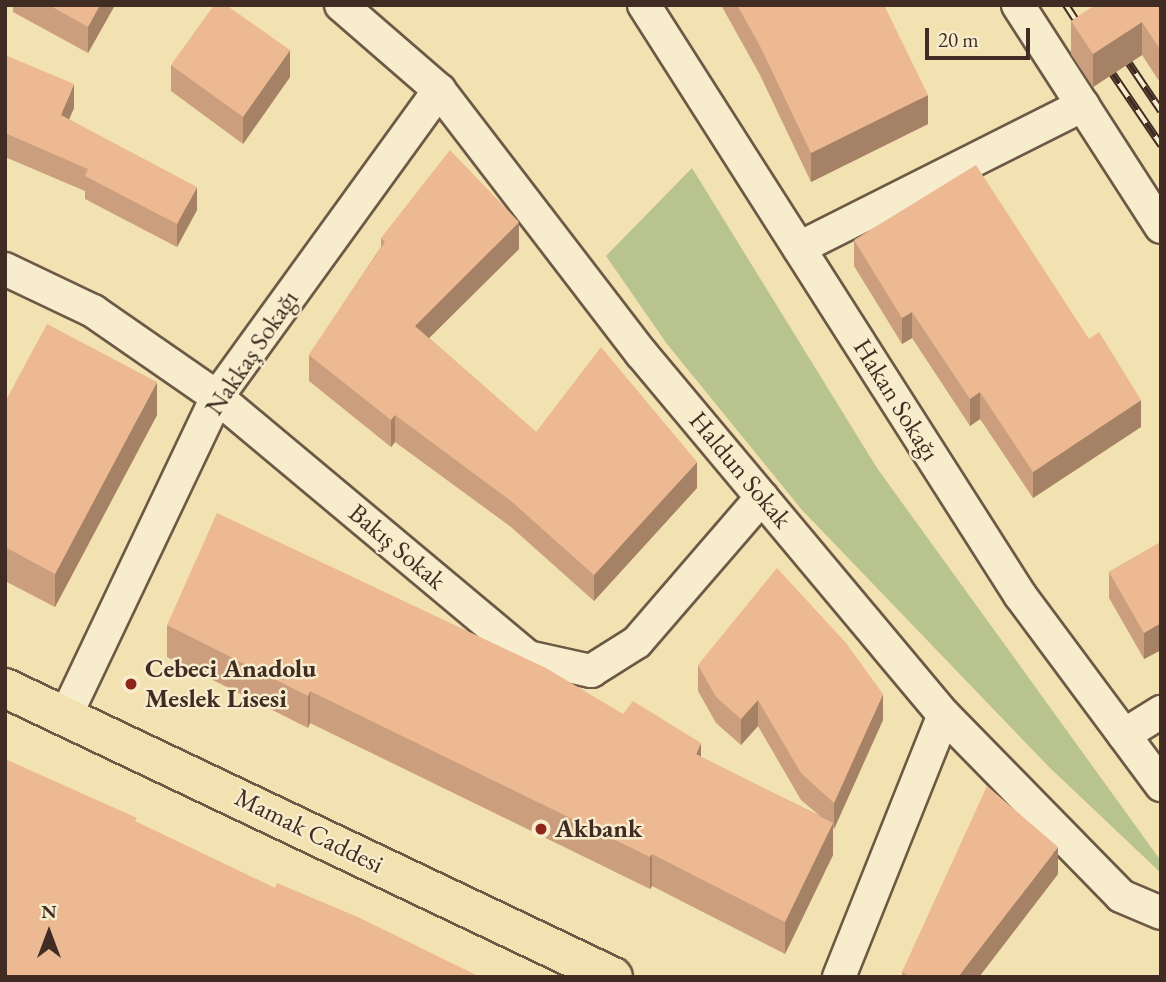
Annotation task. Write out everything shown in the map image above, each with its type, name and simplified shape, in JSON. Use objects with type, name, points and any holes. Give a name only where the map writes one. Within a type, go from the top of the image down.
[{"type":"main road","name":"Mamak Caddesi","points":[[5,688],[612,977]]},
{"type":"street","name":"Haldun Sokak","points":[[341,5],[439,90],[641,353],[944,715],[1121,896],[1161,913]]},
{"type":"street","name":"Hakan Sokağı","points":[[644,5],[1020,595],[1161,785]]},
{"type":"street","points":[[1018,5],[1161,227]]},
{"type":"street","name":"Nakkaş Sokağı","points":[[66,715],[217,397],[439,90]]},
{"type":"street","points":[[799,248],[1083,105]]},
{"type":"street","name":"Bakış Sokak","points":[[5,269],[93,310],[217,397],[528,657],[591,671],[636,642],[762,497]]},
{"type":"street","points":[[1124,735],[1161,712]]},
{"type":"street","points":[[839,977],[944,715]]},
{"type":"green space","points":[[692,168],[877,468],[1161,861],[1161,873],[1049,767],[802,510],[667,344],[606,256]]},
{"type":"building","points":[[49,5],[100,5],[88,27]]},
{"type":"building","points":[[214,5],[226,5],[290,50],[243,117],[171,65]]},
{"type":"building","points":[[737,5],[884,5],[928,95],[811,153],[760,46]]},
{"type":"building","points":[[1095,5],[1161,5],[1161,51],[1142,22],[1093,54],[1071,21]]},
{"type":"building","points":[[5,55],[74,84],[61,115],[197,187],[177,224],[85,176],[88,169],[5,133]]},
{"type":"building","points":[[450,150],[519,222],[415,326],[536,432],[601,347],[697,462],[594,575],[511,501],[395,415],[391,420],[309,355],[385,242],[381,238]]},
{"type":"building","points":[[976,165],[1089,339],[1099,332],[1141,400],[1033,472],[980,392],[970,399],[912,312],[902,318],[854,240]]},
{"type":"building","points":[[47,324],[157,382],[55,574],[5,547],[5,402]]},
{"type":"building","points":[[217,513],[546,668],[623,714],[633,701],[701,743],[696,754],[833,823],[785,922],[652,854],[650,857],[310,691],[308,696],[167,625]]},
{"type":"building","points":[[1161,542],[1161,623],[1144,633],[1109,572]]},
{"type":"building","points":[[777,568],[846,643],[883,694],[834,803],[801,773],[758,700],[741,719],[716,697],[698,665]]},
{"type":"building","points":[[5,759],[137,818],[135,821],[275,888],[277,883],[360,918],[480,977],[5,977]]},
{"type":"building","points":[[987,786],[1058,847],[958,977],[911,977],[902,972]]},
{"type":"railway","points":[[1066,5],[1085,34]]},
{"type":"railway","points":[[1118,47],[1161,111]]},
{"type":"railway","points":[[1101,57],[1161,145]]},
{"type":"place","name":"Cebeci Anadolu Meslek Lisesi","points":[[131,684]]},
{"type":"place","name":"Akbank","points":[[541,829]]}]
